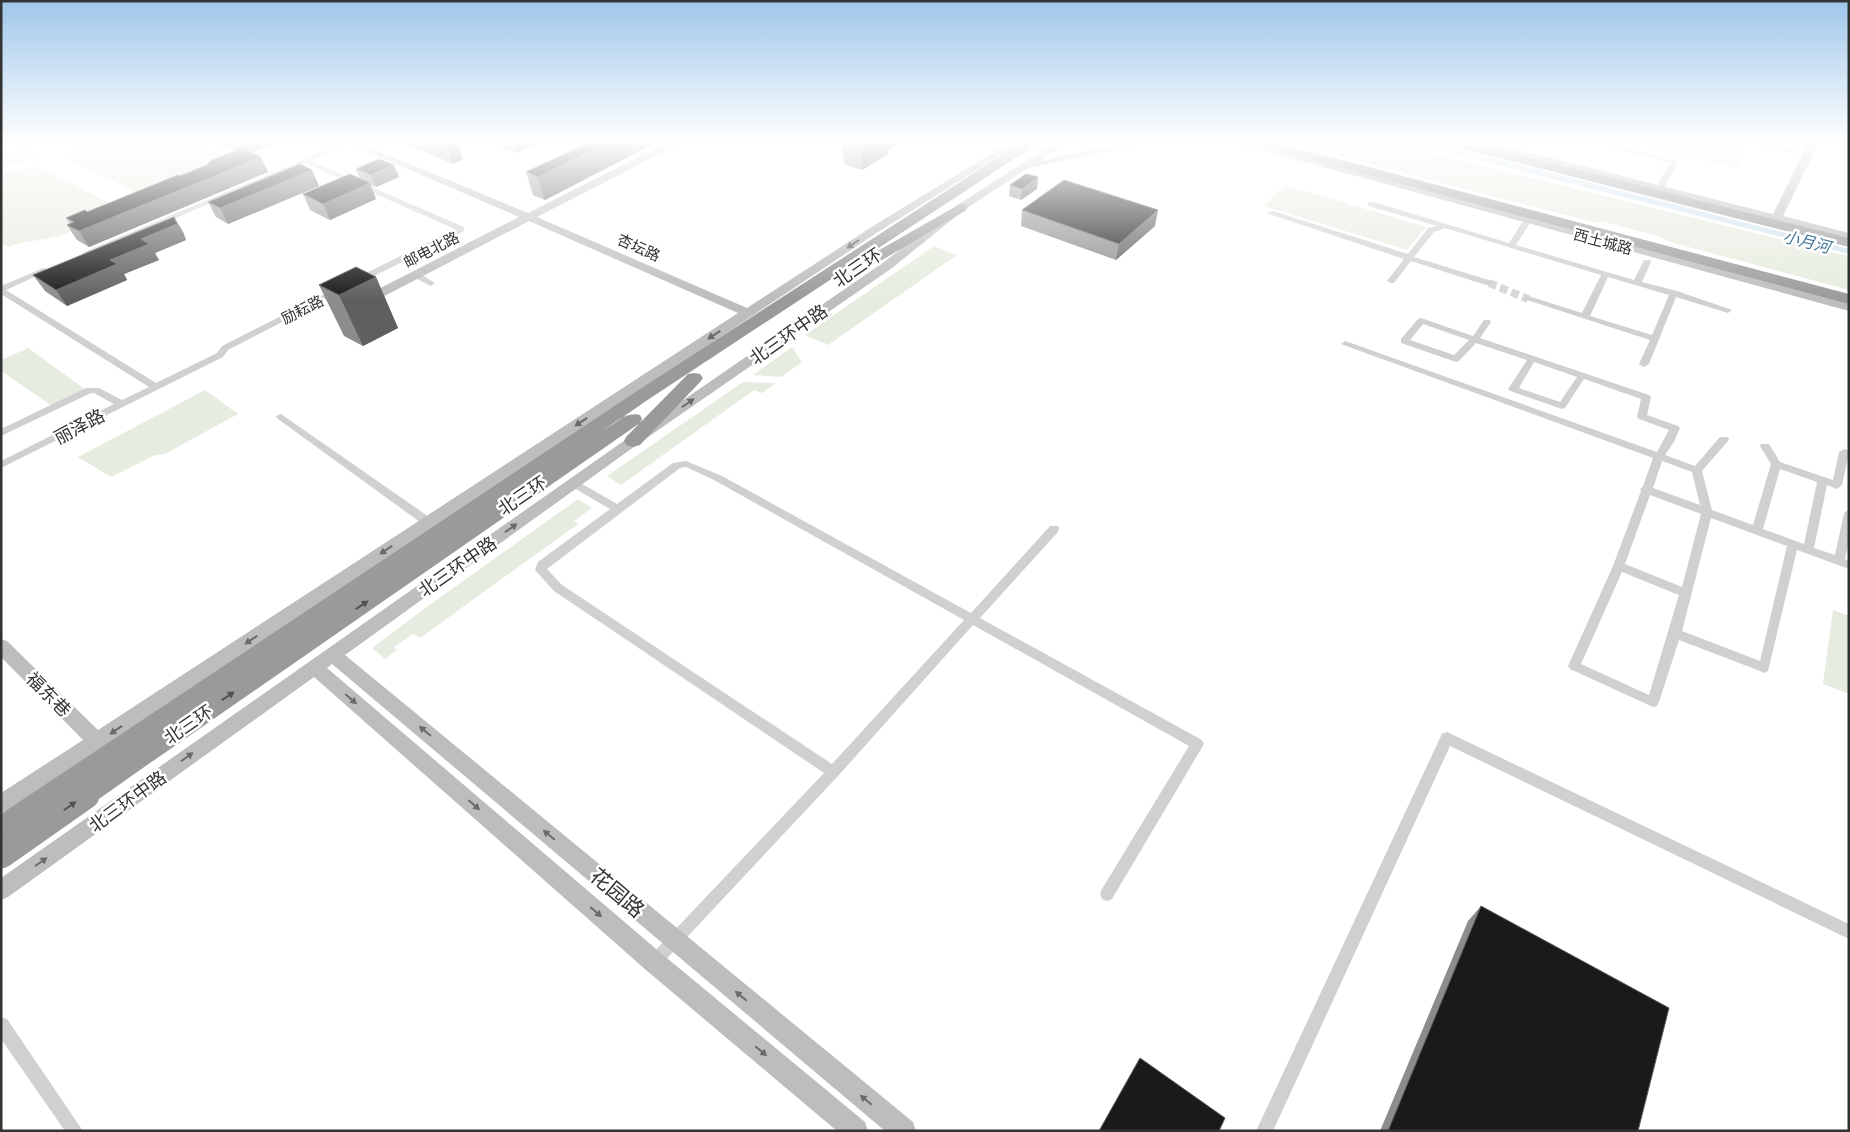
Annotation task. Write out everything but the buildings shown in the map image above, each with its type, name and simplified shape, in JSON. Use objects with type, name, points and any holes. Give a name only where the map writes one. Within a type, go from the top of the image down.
[{"type":"highway","name":"北三环","points":[[1,854],[139,746],[549,458],[948,195]]},
{"type":"highway","name":"北三环","points":[[1,829],[38,804],[139,746],[966,195]]},
{"type":"highway","name":"西土城路","points":[[1461,195],[1849,299]]},
{"type":"highway","points":[[1660,195],[1849,243]]},
{"type":"highway","points":[[862,250],[924,200]]},
{"type":"highway","points":[[835,282],[960,208]]},
{"type":"highway","points":[[1757,220],[1849,237]]},
{"type":"highway","points":[[640,397],[680,358]]},
{"type":"highway","points":[[633,441],[694,378]]},
{"type":"highway","points":[[405,538],[549,458]]},
{"type":"highway","points":[[1,824],[38,804]]},
{"type":"street","points":[[76,257],[225,195]]},
{"type":"street","points":[[383,195],[472,234]]},
{"type":"street","name":"杏坛路","points":[[481,195],[533,216]]},
{"type":"street","name":"杏坛路","points":[[485,195],[752,310]]},
{"type":"street","name":"邮电北路","points":[[356,306],[574,195]]},
{"type":"street","points":[[1,804],[874,230],[932,195]]},
{"type":"street","name":"北三环中路","points":[[1,890],[633,441],[888,265],[960,208],[980,195]]},
{"type":"street","name":"西土城路","points":[[1439,195],[1849,307]]},
{"type":"street","points":[[1688,195],[1849,237]]},
{"type":"street","points":[[1777,217],[1788,195]]},
{"type":"street","points":[[1371,204],[1728,310]]},
{"type":"street","points":[[1270,212],[1489,283]]},
{"type":"street","points":[[1511,246],[1528,220]]},
{"type":"street","points":[[1391,281],[1431,230],[1445,226]]},
{"type":"street","name":"励耘路","points":[[156,387],[220,354],[225,348],[461,229]]},
{"type":"street","points":[[1637,283],[1647,262]]},
{"type":"street","points":[[1,290],[50,268]]},
{"type":"street","points":[[1585,317],[1606,274]]},
{"type":"street","points":[[416,275],[431,283]]},
{"type":"street","points":[[1,290],[156,387]]},
{"type":"street","points":[[1644,364],[1674,294]]},
{"type":"street","points":[[1528,299],[1655,339]]},
{"type":"street","points":[[1487,322],[1475,339],[1456,359],[1404,341],[1421,321],[1475,339],[1532,358],[1582,376],[1646,397],[1642,417],[1674,428],[1670,442],[1659,456],[1645,489],[1619,566],[1574,666],[1652,702],[1675,633],[1707,513],[1697,470]]},
{"type":"street","points":[[1345,344],[1697,470]]},
{"type":"street","points":[[1532,358],[1513,389],[1562,406],[1582,376]]},
{"type":"street","name":"丽泽路","points":[[1,465],[156,387]]},
{"type":"street","points":[[1,433],[89,390],[96,390],[121,404]]},
{"type":"street","points":[[282,417],[428,522]]},
{"type":"street","points":[[1697,470],[1724,439]]},
{"type":"street","points":[[1765,446],[1776,464],[1849,489]]},
{"type":"street","points":[[1838,485],[1844,452]]},
{"type":"street","points":[[833,772],[558,588],[541,570],[542,565],[677,465],[686,464],[693,466],[972,618],[1197,744],[1107,894]]},
{"type":"street","points":[[1757,531],[1776,464]]},
{"type":"street","points":[[1808,550],[1823,480]]},
{"type":"street","points":[[574,483],[617,509]]},
{"type":"street","points":[[1645,489],[1844,563],[1849,513]]},
{"type":"street","points":[[654,962],[833,772],[1054,529]]},
{"type":"street","points":[[1675,633],[1764,668],[1793,545]]},
{"type":"street","points":[[1619,566],[1685,593]]},
{"type":"street","name":"福东巷","points":[[1,646],[97,742]]},
{"type":"street","name":"花园路","points":[[332,654],[904,1131]]},
{"type":"street","name":"花园路","points":[[314,667],[654,962],[856,1131]]},
{"type":"street","points":[[1264,1131],[1447,738],[1849,932]]},
{"type":"street","points":[[561,881],[580,861]]},
{"type":"street","points":[[1,1025],[75,1131]]},
{"type":"shaded area","points":[[1,195],[94,195],[113,204],[76,229],[60,235],[9,247],[1,243]]},
{"type":"shaded area","points":[[1275,195],[1318,195],[1426,227],[1407,250],[1264,206]]},
{"type":"shaded area","points":[[1488,195],[1601,195],[1849,256],[1849,290],[1674,243],[1660,237],[1602,221],[1596,223]]},
{"type":"shaded area","points":[[934,246],[957,255],[828,345],[805,335]]},
{"type":"shaded area","points":[[792,347],[802,362],[781,377],[753,375]]},
{"type":"shaded area","points":[[28,348],[86,390],[52,406],[1,371],[1,360]]},
{"type":"shaded area","points":[[743,382],[776,383],[762,393],[754,390],[621,485],[607,476]]},
{"type":"shaded area","points":[[205,390],[238,414],[165,454],[155,455],[111,477],[78,457]]},
{"type":"shaded area","points":[[578,499],[592,508],[574,521],[578,524],[420,638],[413,634],[394,647],[397,650],[385,659],[372,648],[428,606]]},
{"type":"shaded area","points":[[1833,610],[1849,616],[1849,694],[1823,684]]},
{"type":"water","name":"小月河","points":[[1615,195],[1637,195],[1849,249],[1849,254]]},
{"type":"tunnel","points":[[1489,283],[1528,299]]}]
